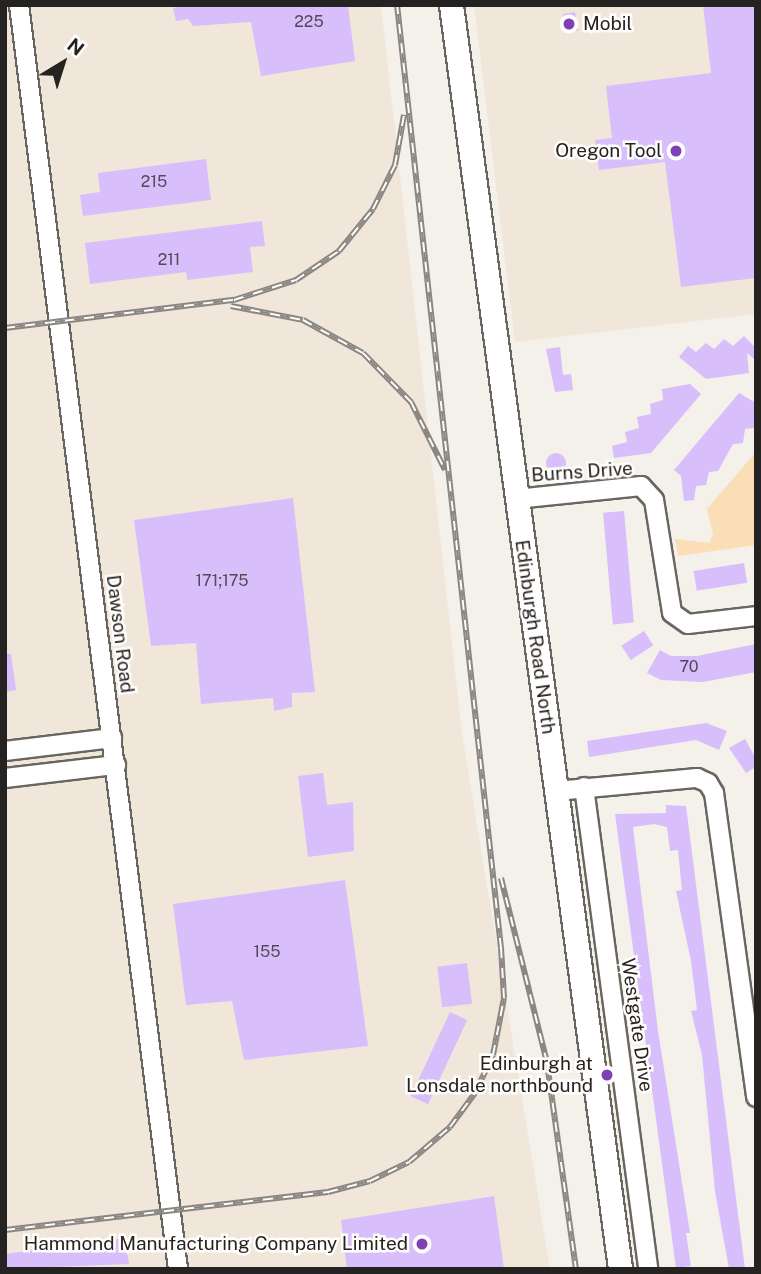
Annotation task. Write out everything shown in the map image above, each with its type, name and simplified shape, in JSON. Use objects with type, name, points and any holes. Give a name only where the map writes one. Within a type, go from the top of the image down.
[{"type":"main road","name":"Edinburgh Road North","points":[[451,5],[620,1269]]},
{"type":"street","name":"Dawson Road","points":[[19,5],[178,1269]]},
{"type":"street","name":"Burns Drive","points":[[516,499],[641,486],[654,500],[672,613],[688,624],[756,616]]},
{"type":"street","points":[[5,751],[112,738]]},
{"type":"street","points":[[5,778],[116,765]]},
{"type":"street","points":[[556,791],[697,778],[714,793],[756,1097]]},
{"type":"street","name":"Westgate Drive","points":[[584,788],[648,1269]]},
{"type":"shaded area","points":[[5,5],[381,5],[462,733],[550,1269],[5,1269]]},
{"type":"shaded area","points":[[474,5],[756,5],[756,314],[515,342]]},
{"type":"shaded area","points":[[754,454],[756,545],[678,556],[675,539],[709,543],[713,534],[707,509]]},
{"type":"building","points":[[189,5],[348,5],[355,61],[261,76],[251,22],[193,26],[188,19],[176,21],[173,8]]},
{"type":"building","name":"Oregon Tool","points":[[703,5],[756,5],[756,278],[681,287],[665,162],[599,170],[595,140],[612,138],[606,86],[711,73]]},
{"type":"building","points":[[575,12],[578,31],[566,33],[563,14]]},
{"type":"building","points":[[206,159],[211,200],[83,216],[80,195],[100,192],[98,173]]},
{"type":"building","points":[[262,221],[265,246],[250,247],[253,272],[187,280],[186,272],[90,284],[85,243]]},
{"type":"building","points":[[744,336],[756,348],[756,361],[747,353],[749,373],[706,379],[679,357],[688,346],[696,352],[706,343],[714,349],[724,339],[733,346]]},
{"type":"building","points":[[560,347],[563,375],[571,374],[573,390],[555,392],[546,349]]},
{"type":"building","points":[[690,384],[701,394],[651,453],[614,458],[612,446],[627,442],[625,432],[639,428],[637,417],[651,414],[650,404],[663,400],[662,389]]},
{"type":"building","points":[[739,393],[756,403],[755,428],[745,429],[743,443],[733,444],[718,471],[709,472],[706,485],[696,486],[694,500],[684,501],[681,476],[674,470]]},
{"type":"building","points":[[556,453],[563,456],[566,463],[563,470],[556,473],[549,470],[546,463],[549,456]]},
{"type":"building","points":[[293,498],[315,692],[292,693],[292,707],[274,711],[273,698],[201,704],[196,643],[151,646],[134,520]]},
{"type":"building","points":[[624,511],[634,623],[613,624],[603,513]]},
{"type":"building","points":[[744,563],[747,583],[697,591],[694,571]]},
{"type":"building","points":[[644,631],[653,645],[631,660],[621,646]]},
{"type":"building","points":[[756,644],[756,672],[703,682],[661,680],[647,673],[660,650],[671,656],[697,656]]},
{"type":"building","points":[[5,654],[11,654],[16,690],[5,692]]},
{"type":"building","points":[[706,723],[727,731],[719,750],[696,740],[589,757],[587,741]]},
{"type":"building","points":[[745,739],[756,759],[756,767],[746,773],[729,748]]},
{"type":"building","points":[[323,773],[327,805],[353,802],[354,851],[308,857],[298,776]]},
{"type":"building","points":[[666,805],[686,806],[745,1269],[729,1269],[715,1191],[702,1055],[691,1011],[697,1010],[691,961],[676,891],[682,890],[678,850],[670,851],[667,827],[654,824],[633,827],[658,1031],[690,1233],[686,1233],[691,1266],[676,1268],[615,814],[666,813]]},
{"type":"building","points":[[345,880],[368,1046],[244,1060],[232,1001],[186,1005],[173,904]]},
{"type":"building","points":[[467,963],[472,1004],[442,1007],[437,967]]},
{"type":"building","points":[[450,1012],[467,1020],[428,1104],[411,1096]]},
{"type":"building","name":"Hammond Manufacturing Company Limited","points":[[494,1196],[504,1269],[347,1269],[341,1220]]},
{"type":"building","points":[[126,1238],[129,1264],[5,1269],[5,1254]]},
{"type":"railway","points":[[5,1230],[328,1192],[370,1181],[409,1162],[450,1127],[475,1093],[493,1055],[504,998],[501,948],[397,5]]},
{"type":"railway","points":[[5,328],[234,300],[296,280],[339,251],[373,209],[395,165],[404,115]]},
{"type":"railway","points":[[231,306],[303,320],[363,353],[411,402],[445,470]]},
{"type":"railway","points":[[501,878],[547,1063],[576,1269]]},
{"type":"place","name":"Mobil","points":[[569,24]]},
{"type":"place","name":"Oregon Tool","points":[[676,151]]},
{"type":"place","name":"Edinburgh at Lonsdale northbound","points":[[607,1075]]},
{"type":"place","name":"Hammond Manufacturing Company Limited","points":[[422,1244]]}]
